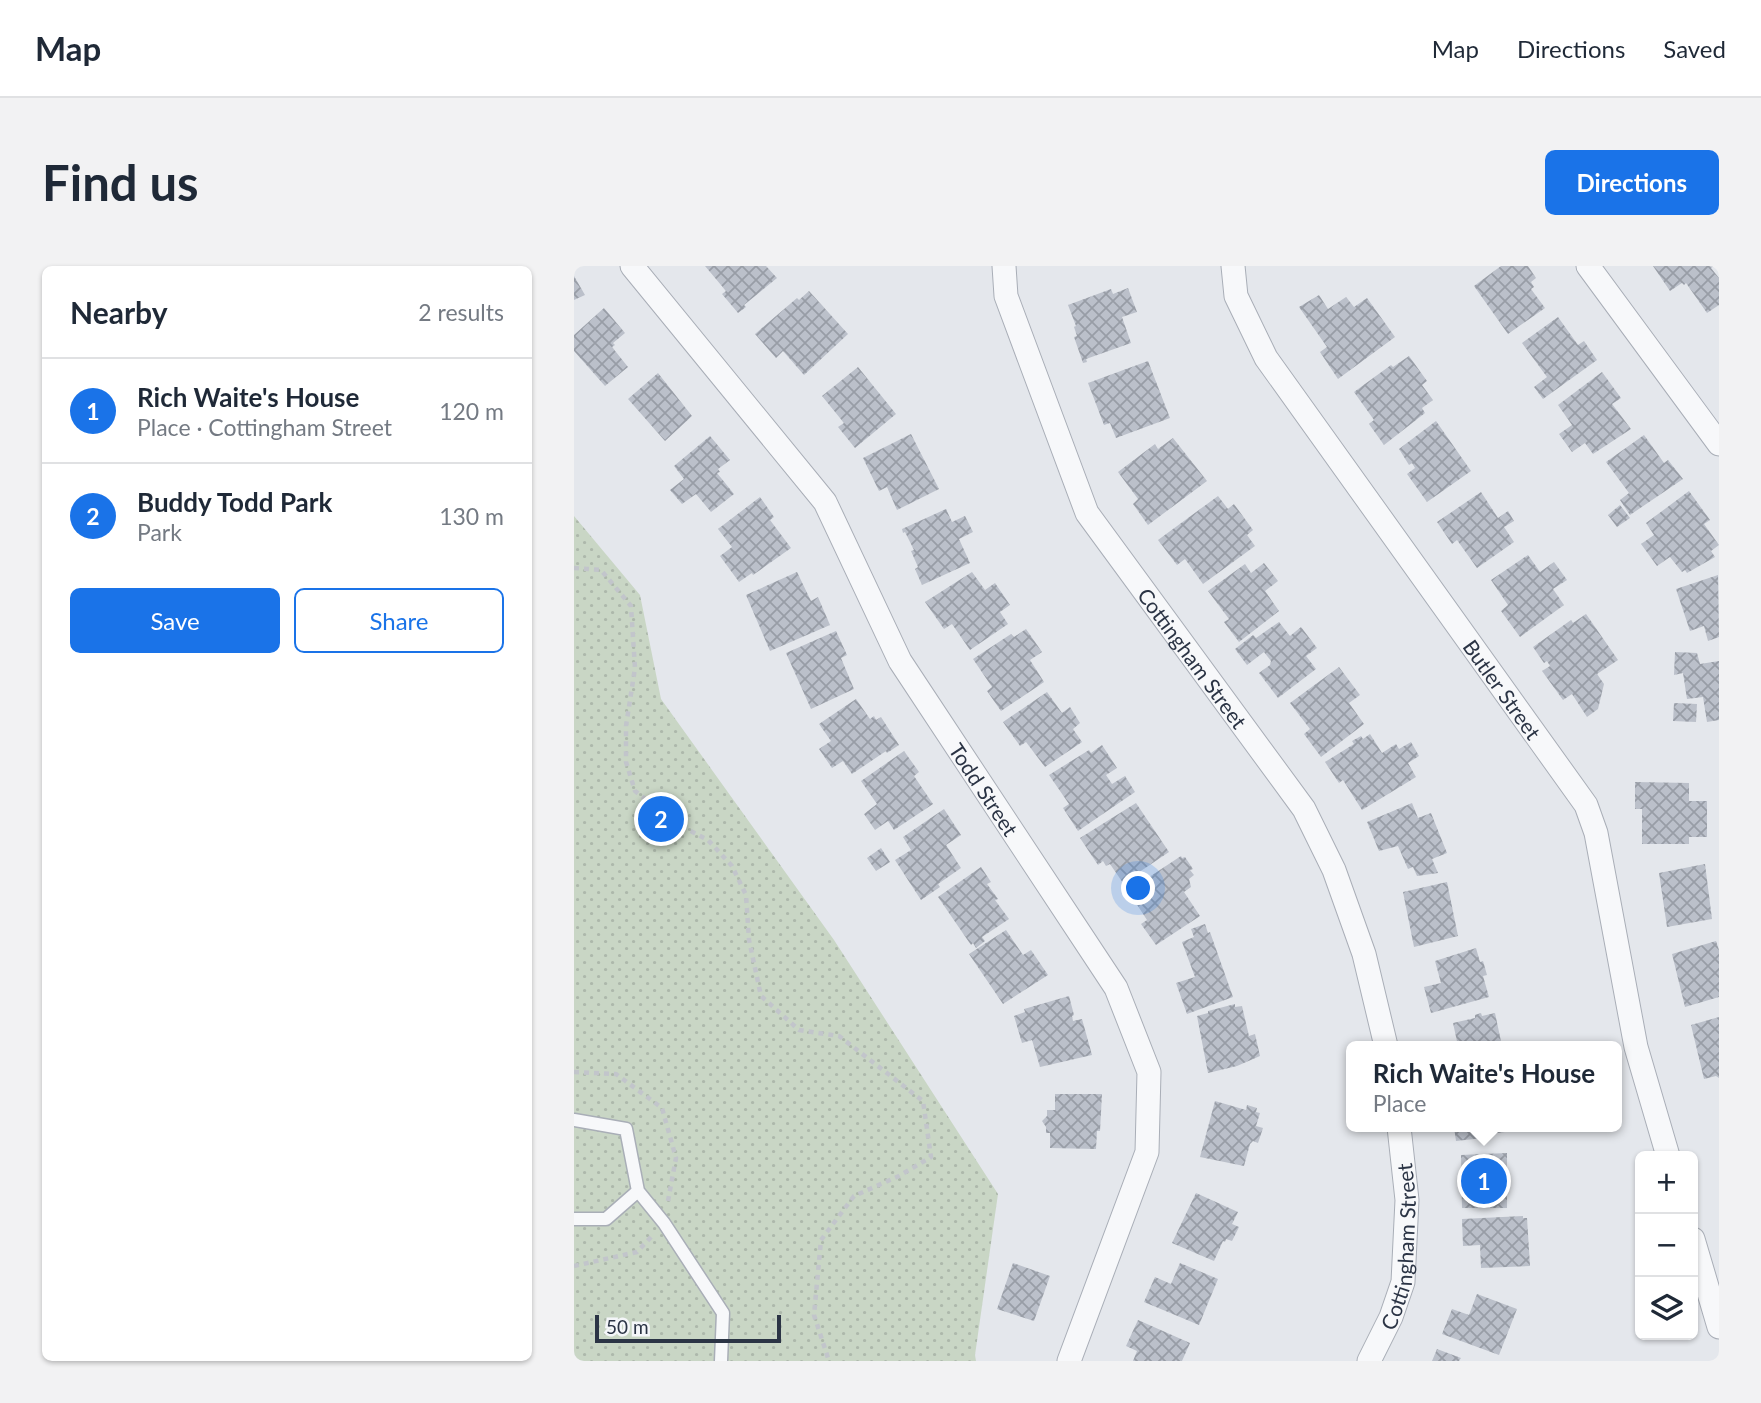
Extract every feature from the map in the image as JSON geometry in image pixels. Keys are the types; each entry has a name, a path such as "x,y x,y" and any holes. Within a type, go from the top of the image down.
{"street":[{"name":"Todd Street","path":"632,266 825,502 900,661 1116,988 1149,1073 1147,1152 1069,1361"},
{"name":"Cottingham Street","path":"1004,266 1006,296 1087,513 1304,809 1334,870 1364,954 1385,1041"},
{"name":"Butler Street","path":"1233,266 1236,296 1266,358 1586,805 1596,833 1636,1047 1667,1151"},
{"path":"1588,266 1719,444"},
{"name":"Cottingham Street","path":"1369,1361 1391,1317 1403,1282 1407,1200 1400,1132"},
{"path":"1698,1255 1719,1327"}],"lane":[{"path":"574,1120 626,1129 638,1191 664,1223 723,1313 721,1361"},
{"path":"574,1219 606,1219 638,1191"}],"path":[{"path":"574,568 601,570 631,606 635,668 626,726 626,762 635,791 679,825 708,840 732,866 746,895 749,940 761,996 799,1030 839,1036 923,1101 931,1157 899,1176 854,1196 821,1240 814,1315 829,1361"}],"green space":[{"path":"574,516 640,595 661,699 834,940 998,1194 976,1361 574,1361"}],"building":[{"path":"705,266 766,266 777,278 738,313 722,294 726,291"},
{"path":"1501,266 1528,266 1536,278 1531,282 1534,287 1531,289 1545,308 1508,334 1474,286"},
{"path":"1653,266 1714,266 1711,268 1719,278 1719,305 1707,313 1686,283 1670,291"},
{"path":"574,276 585,295 574,300"},
{"path":"1128,288 1137,312 1122,317 1131,343 1086,359 1087,362 1083,363 1074,337 1077,336 1076,326 1068,305 1111,289 1113,294"},
{"path":"809,291 848,334 804,375 783,351 776,358 755,334"},
{"path":"1319,295 1328,309 1346,297 1354,307 1367,298 1395,337 1338,379 1320,352 1327,347 1299,307"},
{"path":"604,308 625,333 612,347 628,367 605,386 574,351 574,335"},
{"path":"1558,317 1578,345 1584,341 1597,360 1543,399 1534,387 1547,377 1522,343"},
{"path":"1409,356 1427,381 1422,385 1433,400 1422,408 1425,413 1384,445 1369,424 1374,420 1354,392 1391,365 1393,367"},
{"path":"1148,361 1170,418 1116,438 1110,423 1104,425 1088,383"},
{"path":"858,367 896,414 855,448 838,427 844,423 822,396"},
{"path":"1602,372 1621,398 1612,404 1631,429 1593,454 1585,443 1572,452 1559,434 1572,425 1558,405"},
{"path":"658,373 692,416 665,441 628,399"},
{"path":"1436,421 1471,471 1427,502 1407,474 1415,468 1412,463 1409,465 1399,449"},
{"path":"911,434 939,489 897,510 887,487 879,491 863,458"},
{"path":"1644,435 1664,463 1668,460 1683,479 1630,515 1620,500 1629,493 1606,462"},
{"path":"710,436 730,460 718,469 720,472 717,473 734,494 711,512 696,494 682,504 670,490 684,479 674,466"},
{"path":"1173,438 1207,481 1148,525 1133,504 1138,499 1118,472 1155,444 1158,449"},
{"path":"1689,491 1710,520 1704,524 1719,545 1711,551 1715,557 1687,573 1685,570 1682,572 1670,557 1657,566 1641,544 1654,535 1646,523"},
{"path":"1481,492 1498,518 1508,511 1514,521 1504,527 1514,542 1477,568 1457,540 1452,544 1437,522"},
{"path":"1218,496 1228,509 1234,504 1253,530 1247,535 1255,546 1203,584 1185,559 1177,565 1158,540"},
{"path":"760,497 774,517 770,520 791,548 739,582 720,556 732,547 718,529"},
{"path":"1620,505 1630,518 1617,527 1608,515"},
{"path":"946,509 952,522 965,516 973,532 959,539 970,563 922,585 915,569 918,567 911,551 914,550 902,529"},
{"path":"1528,555 1540,572 1554,562 1567,580 1553,589 1564,605 1520,637 1501,611 1508,605 1491,580"},
{"path":"1264,563 1278,581 1265,591 1279,611 1239,642 1224,622 1229,619 1208,591 1245,564 1251,573"},
{"path":"797,572 811,601 818,597 830,625 770,651 746,595"},
{"path":"972,572 985,590 995,583 1010,605 1000,612 1008,624 970,650 952,624 944,629 925,602"},
{"path":"1718,575 1719,637 1708,641 1704,626 1690,631 1676,589"},
{"path":"1586,614 1618,660 1597,674 1604,684 1598,709 1587,717 1572,694 1563,700 1542,671 1550,666 1547,661 1544,663 1533,647 1571,620 1573,623"},
{"path":"1279,622 1290,636 1301,627 1317,648 1306,656 1316,669 1278,698 1259,673 1270,665 1271,661 1264,652 1247,665 1235,649 1253,635 1256,638"},
{"path":"1026,629 1042,652 1030,660 1044,682 1001,711 987,691 992,687 973,659 1011,634 1014,637"},
{"path":"836,631 847,655 841,658 854,689 811,709 786,653"},
{"path":"1675,652 1697,653 1700,664 1719,661 1719,720 1707,722 1703,697 1687,699 1683,673 1674,675"},
{"path":"1339,667 1360,695 1349,703 1364,724 1321,757 1304,734 1310,729 1290,703"},
{"path":"1047,692 1062,713 1070,707 1080,723 1073,729 1082,742 1045,767 1026,742 1020,746 1003,722"},
{"path":"856,699 870,719 874,716 876,720 881,717 899,745 852,774 843,761 832,768 819,749 831,741 819,724"},
{"path":"1674,703 1697,704 1696,722 1673,721"},
{"path":"1370,734 1382,753 1396,744 1399,749 1411,742 1419,756 1408,763 1416,777 1362,810 1343,780 1339,783 1325,762 1354,744 1352,741 1361,736 1363,739"},
{"path":"1102,745 1117,768 1106,775 1112,784 1125,776 1135,792 1078,831 1063,808 1069,804 1049,775"},
{"path":"904,751 919,772 914,776 933,804 894,830 888,821 875,830 864,814 877,804 861,781"},
{"path":"1635,782 1689,783 1689,801 1707,801 1707,837 1689,837 1689,844 1642,844 1642,809 1635,809"},
{"path":"1136,803 1169,852 1123,883 1110,864 1106,866 1103,861 1098,865 1080,838"},
{"path":"1412,803 1418,818 1431,813 1447,853 1432,859 1438,873 1417,876 1413,867 1408,869 1398,846 1379,851 1367,822"},
{"path":"944,809 961,835 946,845 961,868 921,900 895,860 911,850 903,837"},
{"path":"881,848 890,862 876,871 867,858"},
{"path":"1181,856 1185,857 1194,875 1189,879 1191,887 1184,892 1200,916 1156,945 1141,924 1147,920 1128,891"},
{"path":"1705,864 1712,919 1667,927 1659,873"},
{"path":"981,867 991,882 987,884 998,899 995,900 1009,919 982,937 985,941 976,948 973,943 971,945 938,897"},
{"path":"1447,882 1458,936 1414,947 1403,892"},
{"path":"1205,924 1233,997 1187,1014 1176,983 1195,977 1182,942 1194,937 1191,929"},
{"path":"1006,930 1023,955 1031,950 1048,975 1003,1004 969,954"},
{"path":"1716,941 1719,950 1719,997 1685,1007 1672,954"},
{"path":"1476,948 1487,975 1483,976 1489,997 1431,1013 1424,987 1441,983 1435,961"},
{"path":"1069,996 1073,1021 1082,1019 1092,1055 1040,1067 1032,1040 1022,1043 1014,1016 1025,1012 1024,1009"},
{"path":"1235,1004 1235,1007 1242,1006 1249,1036 1255,1034 1260,1056 1237,1066 1208,1073 1197,1016"},
{"path":"1495,1013 1501,1041 1457,1041 1453,1023 1475,1018 1475,1015"},
{"path":"1719,1017 1719,1078 1716,1076 1704,1079 1691,1025"},
{"path":"1055,1094 1102,1094 1096,1149 1050,1148 1050,1133 1046,1133 1042,1121 1047,1116 1047,1110 1055,1110"},
{"path":"1215,1101 1246,1110 1247,1105 1257,1108 1256,1112 1260,1113 1256,1126 1263,1128 1258,1143 1253,1141 1250,1144 1244,1166 1200,1157"},
{"path":"1455,1132 1505,1132 1483,1135 1483,1138 1456,1141"},
{"path":"1507,1153 1507,1208 1462,1208 1461,1155"},
{"path":"1196,1193 1238,1212 1232,1224 1239,1227 1232,1241 1223,1241 1214,1261 1172,1243"},
{"path":"1527,1218 1530,1266 1481,1268 1480,1245 1463,1246 1462,1219"},
{"path":"1013,1263 1050,1276 1034,1321 997,1309"},
{"path":"1180,1263 1218,1279 1199,1325 1144,1302 1155,1277 1171,1284"},
{"path":"1477,1294 1517,1309 1499,1355 1442,1334 1452,1309 1469,1315"},
{"path":"1138,1320 1190,1343 1182,1361 1133,1361 1137,1351 1126,1346"},
{"path":"1437,1349 1461,1358 1459,1361 1432,1361"}],"place":[{"name":"Buddy Todd Park","path":"661,819"},
{"name":"Rich Waite's House","path":"1484,1181"}]}
